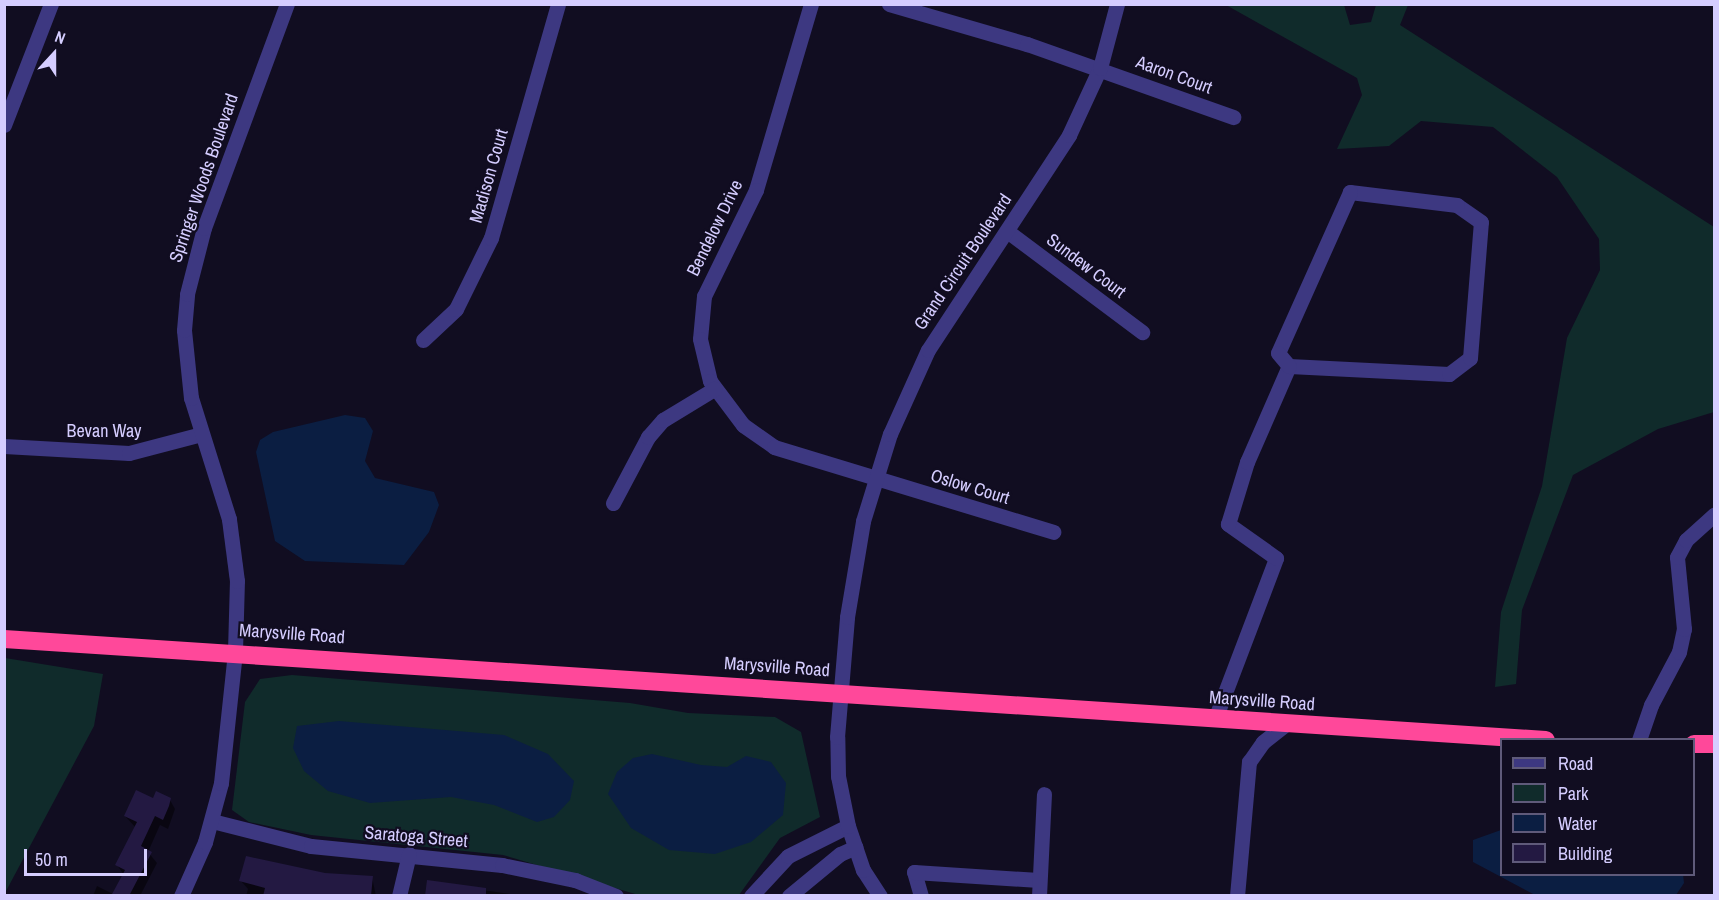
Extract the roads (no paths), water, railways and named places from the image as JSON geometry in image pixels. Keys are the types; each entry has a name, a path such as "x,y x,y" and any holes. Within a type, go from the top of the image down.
{"highway":[{"name":"Marysville Road","path":"4,639 235,651 1514,738"},
{"path":"1695,744 1714,744"}],"street":[{"path":"4,125 51,4"},
{"name":"Springer Woods Boulevard","path":"181,896 213,821 227,745 235,651 234,550 201,434 186,362 186,303 192,267 287,4"},
{"name":"Madison Court","path":"423,340 456,309 491,238 558,4"},
{"name":"Bendelow Drive","path":"811,4 756,190 704,296 700,339 714,389 743,425 774,447 876,480"},
{"name":"Aaron Court","path":"889,4 1100,68 1233,117"},
{"name":"Grand Circuit Boulevard","path":"880,896 863,870 848,826 838,776 841,693 851,586 863,521 899,413 928,350 974,274 1007,231 1069,135 1100,68 1117,4"},
{"path":"1350,192 1456,205 1482,222 1470,358 1449,374 1289,366 1278,353 1350,192"},
{"name":"Sundew Court","path":"1007,231 1142,332"},
{"path":"1215,719 1276,558 1228,524 1247,462 1289,366"},
{"path":"614,503 643,445 663,420 714,389"},
{"name":"Bevan Way","path":"4,446 129,453 201,434"},
{"name":"Oslow Court","path":"876,480 1053,532"},
{"path":"1640,738 1651,705 1679,652 1683,629 1677,557 1686,540 1714,515"},
{"path":"1237,896 1249,762 1263,742 1286,724"},
{"path":"1038,896 1044,794"},
{"name":"Saratoga Street","path":"213,821 311,846 502,865 575,880 616,896"},
{"path":"751,896 788,856 848,826"},
{"path":"789,896 840,854 856,847"},
{"path":"399,896 409,854"},
{"path":"921,896 914,872 1039,880"}],"water":[{"path":"345,415 365,418 373,431 365,461 375,478 434,492 439,505 429,532 404,565 305,561 275,541 256,452 260,440 273,432"},
{"path":"339,721 504,735 548,754 574,781 570,800 554,817 537,822 494,805 451,797 370,803 328,791 304,771 293,748 297,726"},
{"path":"652,754 701,765 727,767 746,756 771,762 786,783 783,815 751,842 715,854 669,850 631,828 608,794 617,772 633,758"},
{"path":"1500,830 1500,876 1683,876 1684,883 1676,895 1535,895 1473,862 1473,840"}]}
